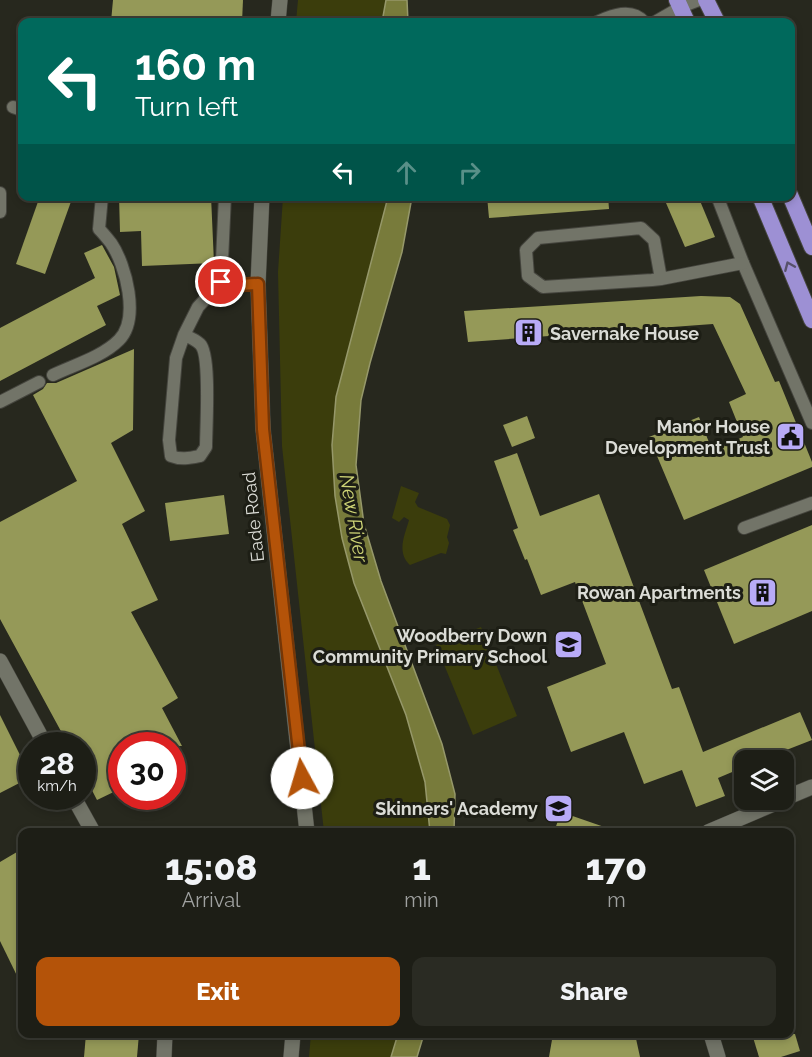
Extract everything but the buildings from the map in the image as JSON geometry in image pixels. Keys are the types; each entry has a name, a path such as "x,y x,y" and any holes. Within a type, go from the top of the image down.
{"highway":[{"path":"706,0 715,18"},
{"path":"762,201 812,320"},
{"path":"793,201 812,246"}],"street":[{"path":"278,18 280,0"},
{"name":"Eade Road","path":"262,201 258,284 263,429 307,828"},
{"path":"0,661 38,732"},
{"path":"794,795 812,787"},
{"path":"81,810 91,828"},
{"path":"717,828 760,810"},
{"path":"164,1057 165,1038"},
{"path":"291,1057 293,1038"},
{"path":"712,1038 718,1057"}],"lane":[{"path":"664,18 699,0"},
{"path":"606,18 626,14 640,18"},
{"path":"0,193 0,212"},
{"path":"53,375 101,353 126,332 129,319 129,294 112,245 99,229 102,201"},
{"path":"184,335 201,344 205,353 207,367 206,447 200,456 177,458 171,456 169,440 176,358 184,335 198,307 221,282 225,201"},
{"path":"719,201 812,423"},
{"path":"661,279 654,240 641,228 538,238 526,250 528,276 543,287 661,279 743,263"},
{"path":"221,282 237,285 258,284"},
{"path":"0,402 39,382"},
{"path":"744,528 812,503"}],"shaded area":[{"path":"298,0 386,0 383,18 296,18"},
{"path":"283,201 387,201 336,397 332,445 335,496 342,538 370,625 406,715 425,782 430,828 324,828 282,446 278,272"},
{"path":"401,486 419,493 415,502 418,507 447,519 450,525 446,554 441,553 410,565 406,560 402,549 409,520 404,517 399,522 392,518"},
{"path":"481,627 517,716 473,735 436,645"},
{"path":"311,1038 397,1038 391,1057 309,1057"}],"water":[{"path":"386,0 407,0 408,18 383,18"},
{"name":"New River","path":"387,201 411,201 402,252 361,400 356,465 364,524 381,581 442,744 455,794 454,828 430,828 425,782 406,715 354,583 342,538 335,496 332,445 336,397"},
{"path":"397,1038 423,1038 417,1057 391,1057"}],"place":[{"name":"Savernake House","path":"529,333"},
{"name":"Manor House Development Trust","path":"791,436"},
{"name":"Rowan Apartments","path":"762,592"},
{"name":"Woodberry Down Community Primary School","path":"568,645"},
{"name":"Skinners' Academy","path":"559,808"}],"route":[{"path":"221,282 237,285 258,284 263,429 302,778"}]}
